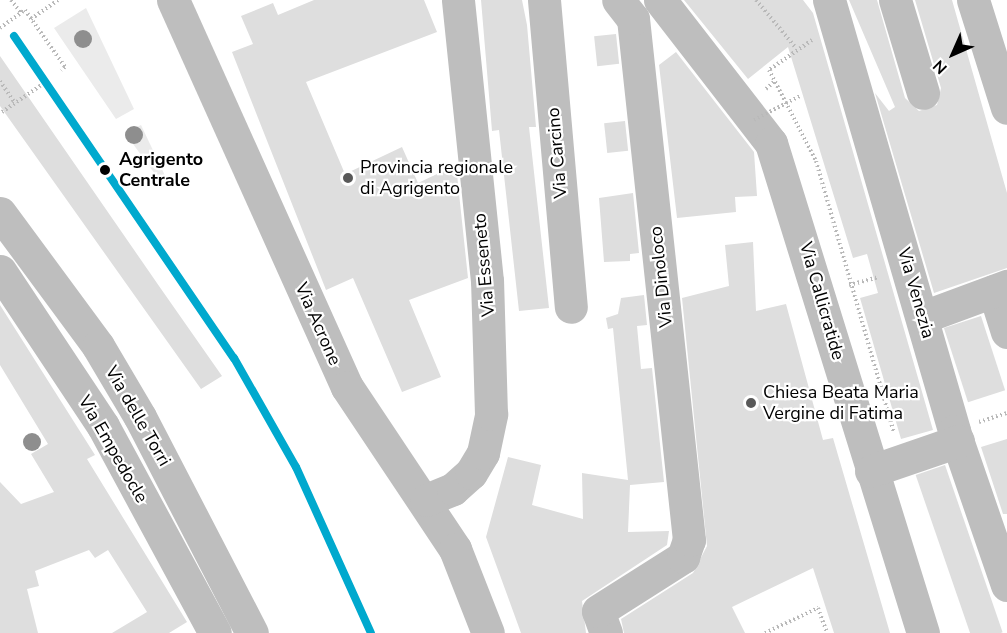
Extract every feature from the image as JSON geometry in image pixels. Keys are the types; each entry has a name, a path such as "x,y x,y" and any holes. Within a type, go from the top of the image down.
{"street":[{"name":"Via Acrone","path":"173,0 347,387 372,431 426,500 455,549 488,633"},
{"name":"Via Esseneto","path":"426,500 453,489 471,473 483,453 491,414 487,282 458,0"},
{"name":"Via Carcino","path":"544,0 571,307"},
{"name":"Via Dinoloco","path":"606,633 598,611 683,557 689,540 633,19 618,0"},
{"name":"Via Callicratide","path":"660,0 771,143 835,289 872,471 923,633"},
{"path":"895,0 923,93"},
{"path":"973,0 1007,108"},
{"name":"Via Venezia","path":"835,14 958,441 1007,585"},
{"name":"Via delle Torri","path":"0,213 98,346 140,417 252,633"},
{"name":"Via Empedocle","path":"0,271 104,426 215,633"},
{"path":"923,317 1001,288 1007,332"},
{"path":"872,471 958,441"}],"path":[{"path":"11,0 21,13"},
{"path":"31,19 57,0"},
{"path":"756,0 796,48"},
{"path":"0,28 25,10 65,68 61,70"},
{"path":"835,14 769,70 777,80 816,161 835,289 903,460"},
{"path":"0,81 15,103"},
{"path":"2,112 44,83"},
{"path":"754,120 801,96"},
{"path":"835,289 909,268"},
{"path":"765,633 818,608 827,633"}],"shaded area":[{"path":"86,8 134,109 116,119 54,28"},
{"path":"141,125 168,182 163,185 125,133"}],"building":[{"path":"314,0 424,0 437,32 306,82 345,174 402,147 418,183 456,165 468,278 409,300 441,377 402,392 353,278 326,290 232,52 253,44 241,16 273,3 278,15"},
{"path":"481,0 522,0 527,25 536,127 529,127 549,308 519,311 499,130 492,131"},
{"path":"684,0 803,0 813,13 933,430 901,439 860,298 878,293 867,254 853,258 788,47 748,79"},
{"path":"849,0 877,0 905,98 919,111 937,105 941,88 915,0 952,0 1007,193 1007,268 934,293 875,93 889,111 895,107"},
{"path":"616,34 619,64 597,66 594,36"},
{"path":"676,52 754,152 757,196 735,197 736,212 677,218 659,65"},
{"path":"0,56 222,376 201,389 0,106"},
{"path":"625,121 628,151 607,153 604,123"},
{"path":"633,193 639,253 630,254 630,261 604,262 599,198"},
{"path":"753,242 756,311 786,304 823,440 833,438 890,633 834,633 813,568 732,607 745,633 624,633 621,619 693,573 707,546 682,298 729,286 725,245"},
{"path":"644,295 647,325 637,326 641,369 652,368 664,482 630,485 628,532 669,531 667,545 582,601 586,633 521,633 486,537 508,457 541,465 532,505 583,519 582,473 628,480 613,328 608,329 606,318 618,314 621,298"},
{"path":"0,305 95,455 87,459 187,622 169,633 112,633 147,612 108,550 95,558 89,550 35,571 39,586 27,589 38,633 0,633 0,482 21,504 54,492 31,454 48,444 0,365"},
{"path":"981,316 1005,390 968,402 944,328"},
{"path":"1007,439 1007,514 1003,514 981,447"},
{"path":"945,465 1003,632 970,633 916,475"}],"transit line":[{"path":"14,36 234,358 296,467 371,633"}],"place":[{"name":"Agrigento Centrale","path":"105,170"},
{"name":"Provincia regionale di Agrigento","path":"348,178"},
{"name":"Chiesa Beata Maria Vergine di Fatima","path":"751,403"}]}
